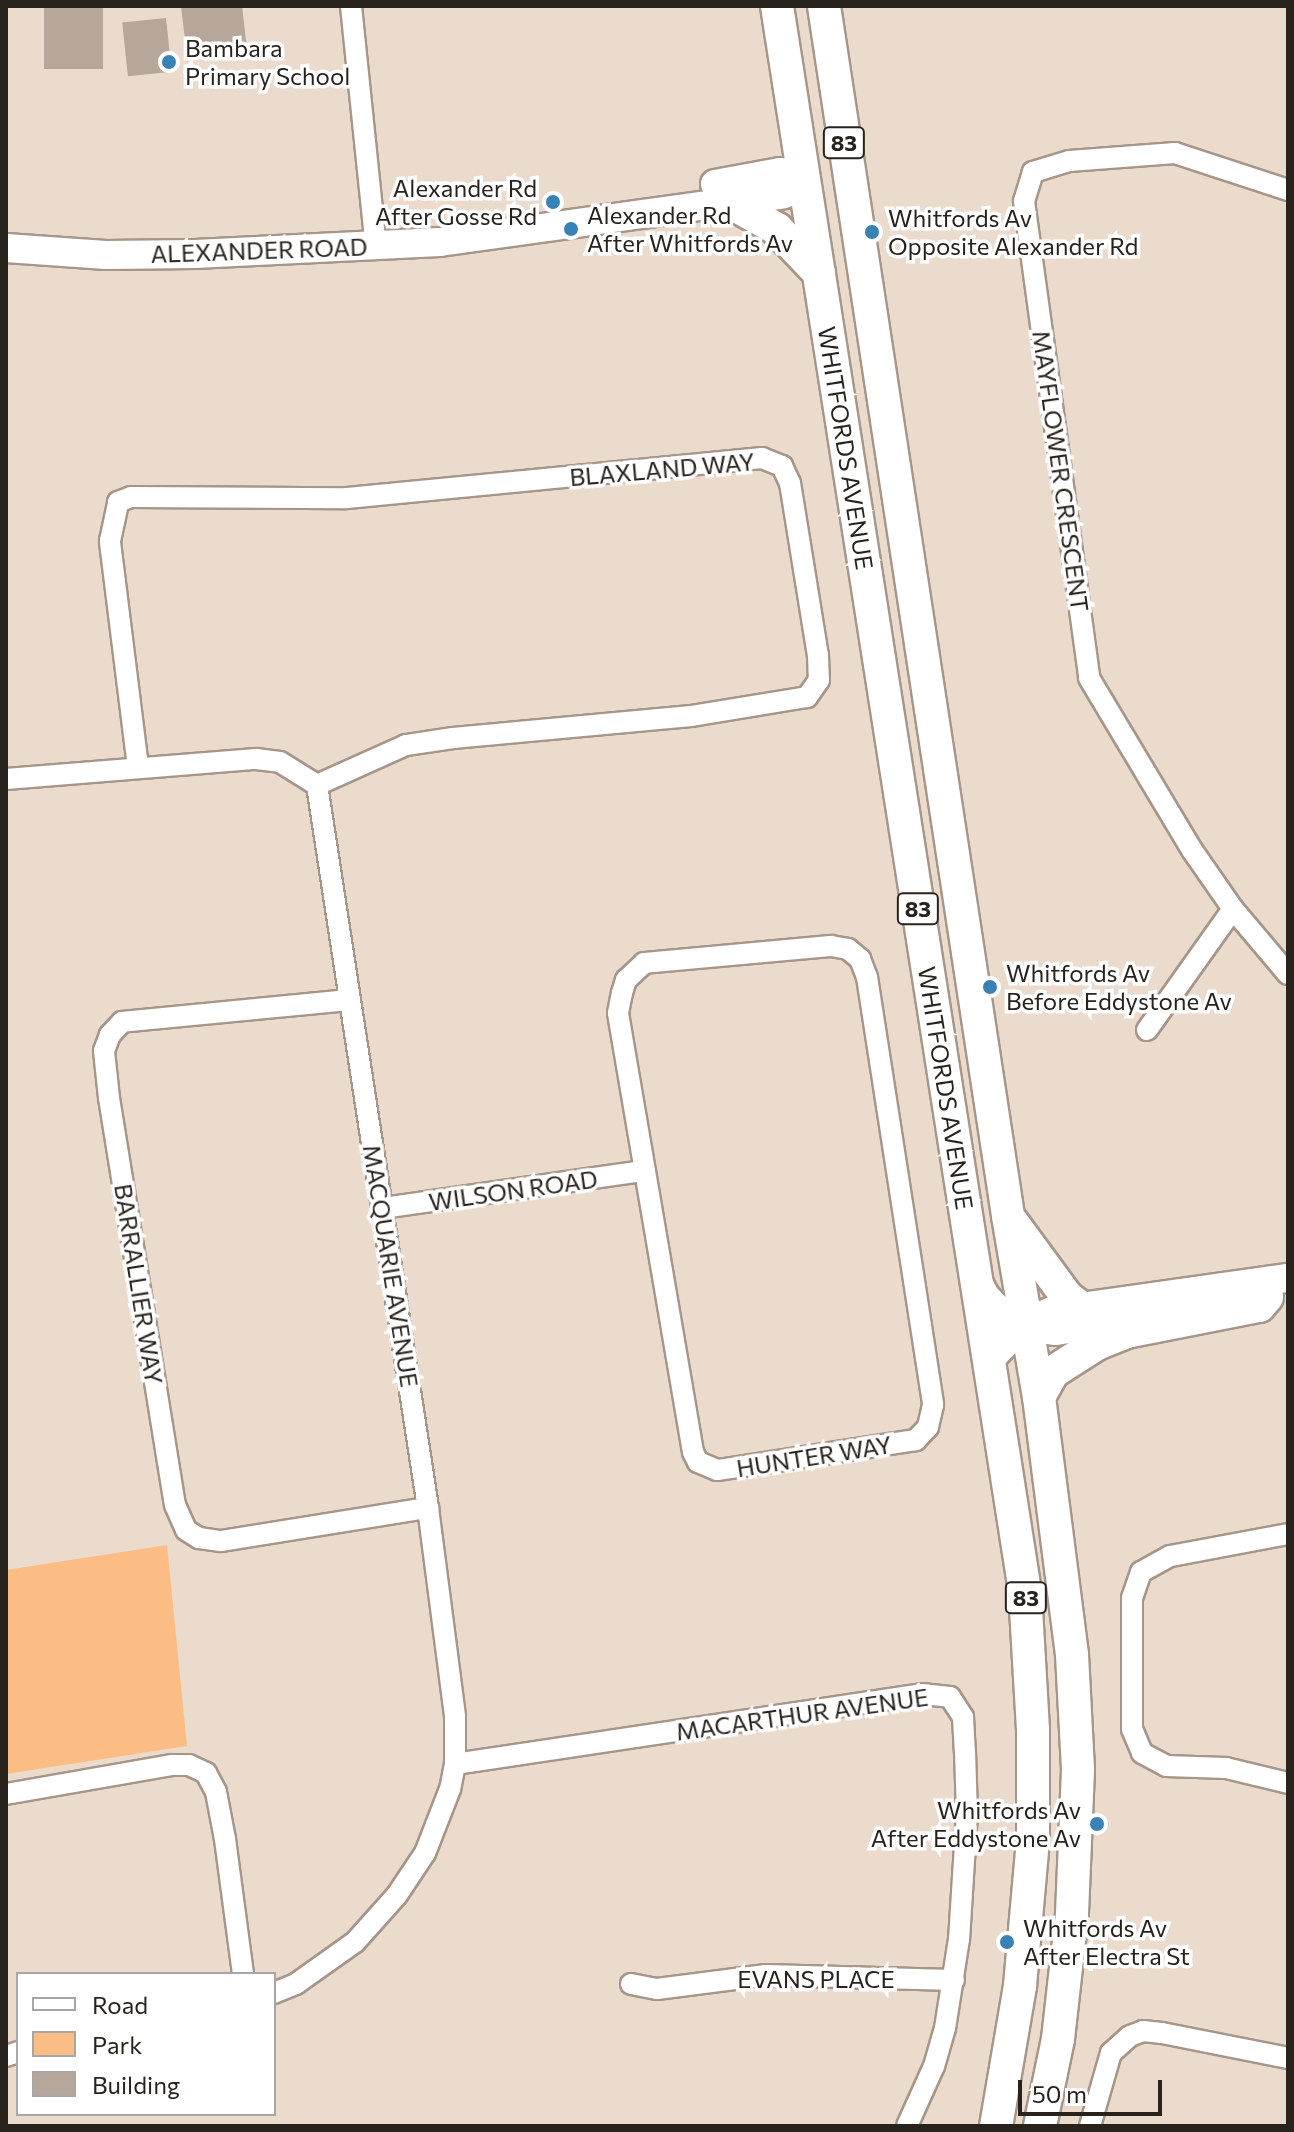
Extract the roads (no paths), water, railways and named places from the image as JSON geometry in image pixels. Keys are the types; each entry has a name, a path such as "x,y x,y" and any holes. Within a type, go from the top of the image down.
{"main road":[{"name":"WHITFORDS AVENUE","path":"777,6 1025,1591 1034,1806 1020,1986 996,2126"},
{"path":"817,6 826,144 822,162 804,179 823,191 865,279"},
{"name":"WHITFORDS AVENUE","path":"824,6 1008,1216 1039,1397 1072,1655 1078,1770 1070,1930 1058,2039 1040,2126"},
{"path":"726,200 777,229 819,273"},
{"path":"1008,1216 1067,1297 1079,1306"},
{"path":"1039,1397 1053,1372 1097,1344 1126,1332 1259,1306 1281,1290"}],"street":[{"path":"351,6 375,237"},
{"name":"MAYFLOWER CRESCENT","path":"1288,190 1175,153 1069,161 1033,172 1024,201 1089,678 1192,850 1233,909 1288,974"},
{"name":"ALEXANDER ROAD","path":"6,248 106,255 195,254 375,237 528,216 780,172 804,179"},
{"name":"ALEXANDER ROAD","path":"6,230 150,237 375,237 440,242 784,194 804,179"},
{"name":"BLAXLAND WAY","path":"138,767 110,541 118,502 131,497 347,498 762,458 782,466 790,483 818,655 819,680 807,697 691,716 406,745 317,785"},
{"path":"6,779 256,759 280,762 317,785"},
{"name":"MACQUARIE AVENUE","path":"276,1992 296,1984 355,1942 397,1895 425,1853 450,1789 455,1764 455,1717 428,1508 317,785"},
{"path":"1147,1030 1233,909"},
{"name":"HUNTER WAY","path":"831,946 848,949 860,959 867,977 933,1405 928,1427 916,1440 732,1469 717,1470 698,1462 693,1452 644,1171 618,1013 626,980 644,963 831,946"},
{"name":"BARRALLIER WAY","path":"349,1000 122,1022 110,1035 104,1051 109,1098 175,1505 186,1530 199,1538 221,1541 428,1508"},
{"name":"WILSON ROAD","path":"383,1208 644,1171"},
{"path":"973,1271 985,1296 1004,1316 1025,1325 1056,1331 1281,1290"},
{"path":"990,1359 1025,1325 1052,1311 1079,1306 1281,1290"},
{"path":"1288,1534 1170,1556 1141,1572 1132,1598 1132,1729 1142,1753 1166,1766 1226,1768 1288,1783"},
{"name":"MACARTHUR AVENUE","path":"455,1764 922,1694 950,1697 963,1717 967,1813 954,1980 934,2066 907,2126"},
{"path":"6,1794 172,1765 189,1765 206,1773 216,1792 225,1839 243,1972"},
{"name":"EVANS PLACE","path":"631,1984 657,1989 766,1975 954,1980"},
{"path":"1090,2126 1111,2053 1130,2036 1143,2031 1288,2058"}],"place":[{"name":"Bambara Primary School","path":"169,62"},
{"name":"Alexander Rd After Gosse Rd","path":"553,202"},
{"name":"Alexander Rd After Whitfords Av","path":"571,229"},
{"name":"Whitfords Av Opposite Alexander Rd","path":"872,232"},
{"name":"Whitfords Av Before Eddystone Av","path":"990,987"},
{"name":"Whitfords Av After Eddystone Av","path":"1097,1824"},
{"name":"Whitfords Av After Electra St","path":"1007,1942"}]}
